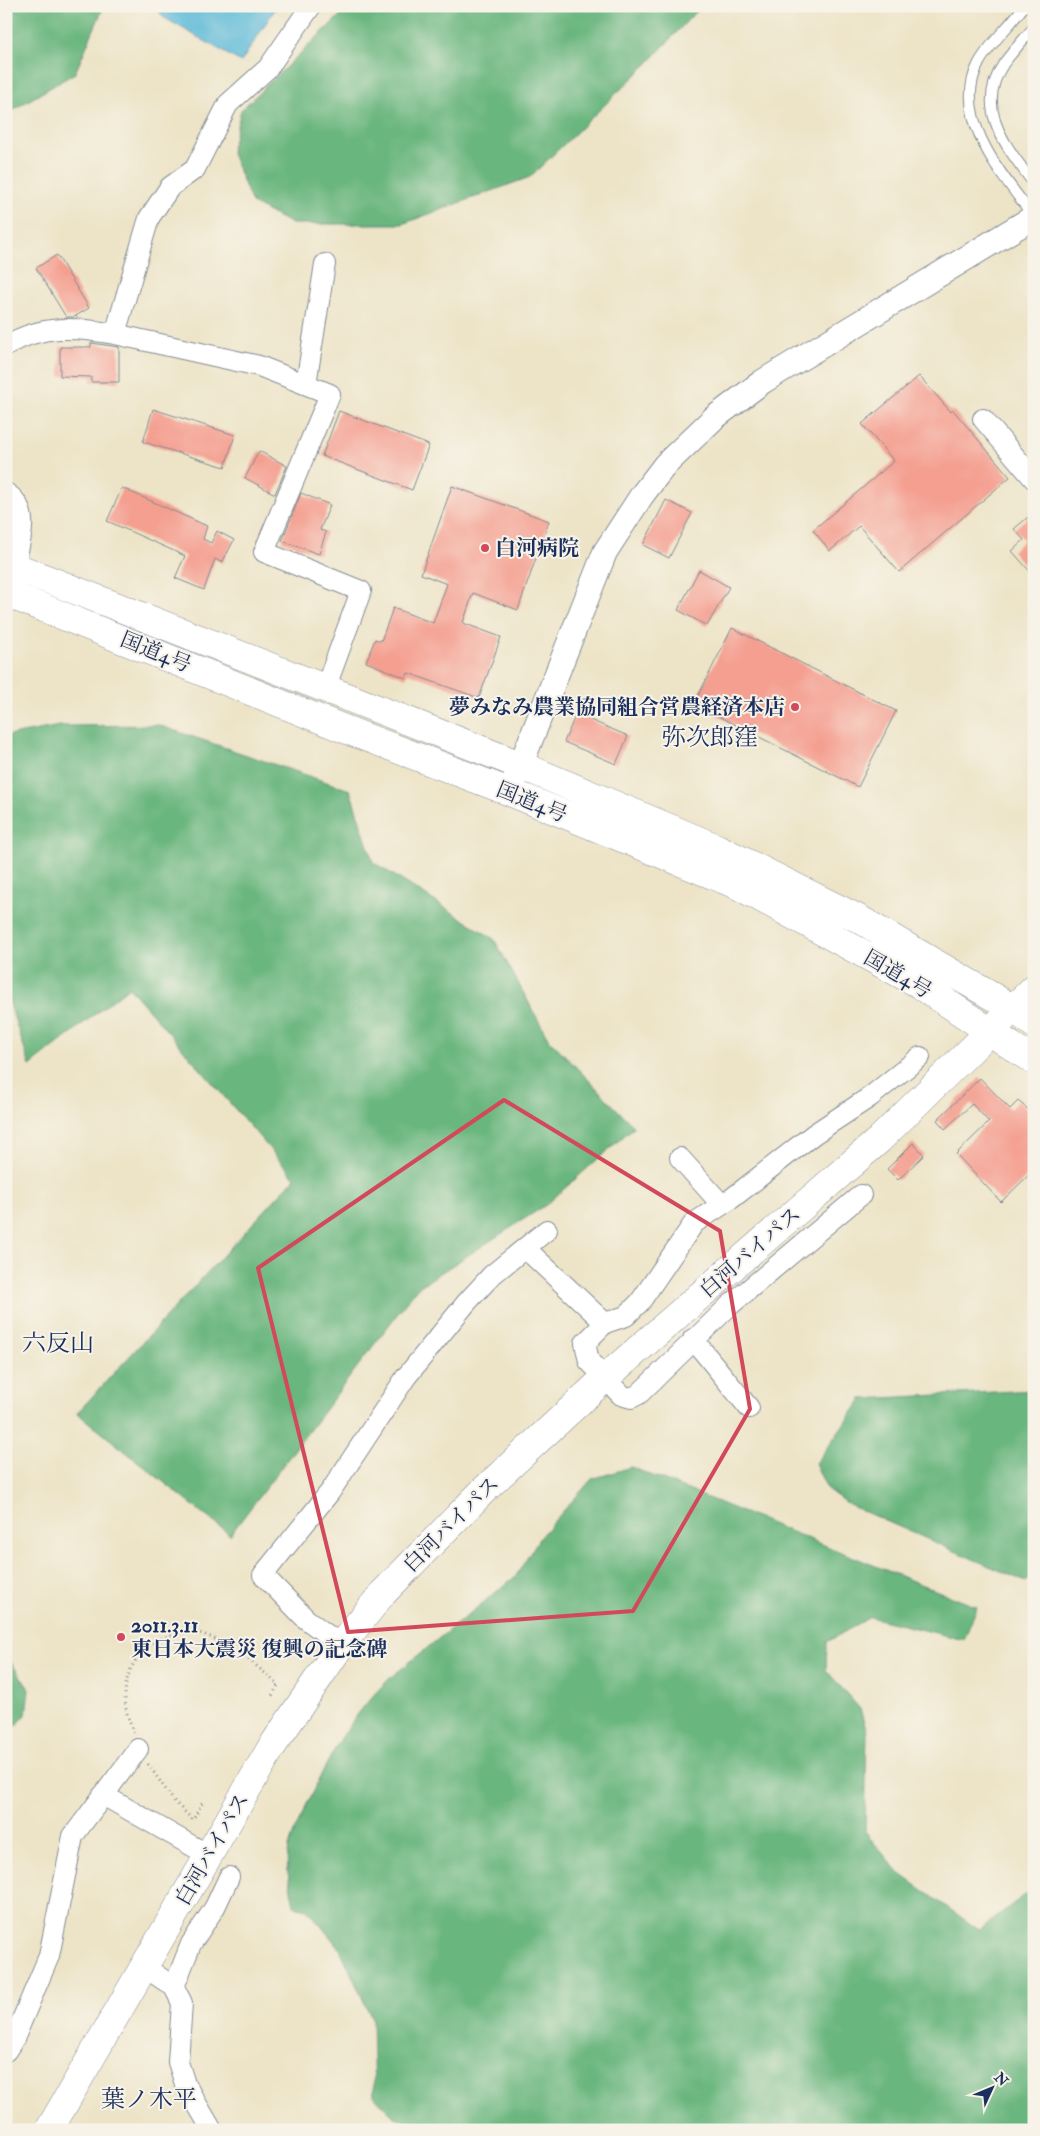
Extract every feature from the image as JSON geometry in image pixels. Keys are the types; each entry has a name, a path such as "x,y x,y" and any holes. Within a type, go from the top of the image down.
{"highway":[{"name":"国道4号","path":"10,564 520,765 717,848 861,920 1024,1016"},
{"name":"国道4号","path":"7,595 352,732 510,792 737,885 919,984 1034,1060"},
{"name":"白河バイパス","path":"49,2130 270,1748 341,1645 383,1593 434,1539 604,1379 879,1140 990,1032 1024,1016 1034,988"}],"street":[{"path":"115,334 149,218 170,187 195,169 228,104 268,68 311,6"},
{"path":"510,792 605,552 642,494 677,452 714,418 762,382 1034,217"},
{"path":"306,384 325,264"},
{"path":"6,346 40,330 78,328 115,334 259,366 330,394 264,552 362,591 325,688"},
{"path":"983,419 1034,479"},
{"path":"6,493 13,497 22,510 23,526 10,564 7,595"},
{"path":"861,1194 693,1339 639,1394 630,1398 621,1395 589,1361 585,1343 605,1323 626,1316 640,1302 694,1222 722,1205 814,1134 870,1097 920,1058"},
{"path":"680,1158 722,1205"},
{"path":"341,1645 306,1619 263,1575 330,1492 406,1377 486,1282 547,1230"},
{"path":"526,1249 605,1323"},
{"path":"693,1339 749,1408"},
{"path":"6,2050 14,2039 49,1956 73,1836 138,1749"},
{"path":"103,1795 208,1855"},
{"path":"174,1987 191,1944 215,1907 229,1877"},
{"path":"143,1966 174,1987 182,2004 178,2062 185,2084 212,2130"}],"lane":[{"path":"1024,6 979,64 971,91 973,109 981,138 990,158 1034,217"},
{"path":"1034,27 1004,64 992,88 995,126 1009,150 1034,184"}],"path":[{"path":"203,1802 193,1820 158,1781 138,1749 126,1707 128,1680 135,1658 151,1643 176,1633 201,1633 253,1661 278,1686 272,1696"}],"highlighted area":[{"path":"504,1100 720,1231 750,1409 633,1611 348,1632 258,1268"}],"green space":[{"path":"6,6 104,6 75,73 6,114"},
{"path":"350,6 701,6 648,63 530,177 402,224 292,224 252,203 231,151 241,110"},
{"path":"158,725 350,790 373,862 494,939 548,1038 634,1127 546,1205 417,1288 230,1535 77,1413 295,1178 129,987 30,1066 6,993 6,736 60,726"},
{"path":"1034,1390 1034,1574 1026,1582 849,1505 827,1489 815,1464 862,1399"},
{"path":"631,1467 977,1607 964,1640 870,1617 827,1642 826,1670 860,1709 867,1732 865,1832 899,1873 979,1930 1034,1888 1034,2130 427,2130 393,2116 374,2096 372,2019 340,1949 307,1909 294,1906 287,1865 289,1847 293,1835 332,1754 352,1723 376,1693 390,1678 516,1576 540,1537 592,1479"},
{"path":"6,1655 29,1689 26,1715 6,1736"}],"water":[{"path":"156,6 277,6 241,62 163,17"}],"building":[{"path":"57,255 89,308 74,317 66,317 36,268"},
{"path":"91,343 119,347 119,382 91,382 91,377 60,376 60,347 91,347"},
{"path":"919,376 951,412 953,410 1010,477 899,572 859,526 830,551 813,530 894,461 862,424"},
{"path":"153,409 235,435 225,467 143,442"},
{"path":"339,411 429,445 412,490 322,456"},
{"path":"259,451 287,466 275,494 245,478"},
{"path":"452,486 549,521 518,610 473,593 463,623 501,637 479,698 408,673 406,678 366,662 375,639 381,641 393,608 433,623 447,584 421,574"},
{"path":"122,488 207,526 203,539 211,543 217,531 234,540 222,563 215,559 204,590 175,578 185,556 107,521"},
{"path":"301,493 330,505 320,530 326,532 319,554 282,541"},
{"path":"666,500 692,513 669,558 643,545"},
{"path":"1034,512 1034,576 1012,551 1024,540 1014,529"},
{"path":"699,570 729,587 707,626 678,610"},
{"name":"夢みなみ農業協同組合営農経済本店","path":"732,628 896,711 858,787 694,704"},
{"path":"576,714 628,736 616,764 564,742"},
{"path":"980,1078 1010,1109 1018,1101 1034,1114 1034,1170 1001,1202 956,1154 989,1122 972,1104 945,1129 937,1120"},
{"path":"913,1143 924,1155 898,1180 887,1169"}],"place":[{"name":"白河病院","path":"485,548"},
{"name":"夢みなみ農業協同組合営農経済本店","path":"795,707"},
{"name":"2011.3.11 東日本大震災 復興の記念碑","path":"121,1637"}],"district":[{"name":"弥次郎窪","path":"710,737"},
{"name":"六反山","path":"58,1343"},
{"name":"葉ノ木平","path":"149,2099"}]}
